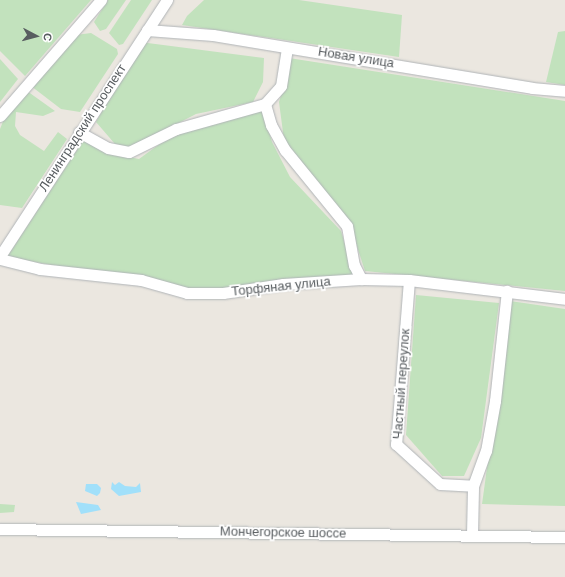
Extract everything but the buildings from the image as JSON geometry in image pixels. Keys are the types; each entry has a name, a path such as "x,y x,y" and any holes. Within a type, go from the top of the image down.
{"street":[{"path":"0,116 101,0"},
{"name":"Ленинградский проспект","path":"0,257 79,132 167,0"},
{"name":"Новая улица","path":"147,30 213,35 287,48 565,91"},
{"path":"79,132 108,148 129,152 176,129 265,104 281,86 287,48"},
{"path":"265,104 271,125 285,150 347,226 354,265 361,279"},
{"name":"Торфяная улица","path":"0,257 40,269 141,280 187,293 223,293 283,284 361,279 409,280 565,298"},
{"name":"Частный переулок","path":"409,280 396,444 440,484 473,486"},
{"path":"472,535 473,486 486,452 495,401 507,291"},
{"name":"Мончегорское шоссе","path":"0,529 565,537"}],"green space":[{"path":"0,0 91,0 25,76 0,51"},
{"path":"108,0 126,0 106,29 100,31 94,22"},
{"path":"131,0 152,0 123,44 119,45 109,33"},
{"path":"204,0 299,0 402,15 399,57 182,25 187,16"},
{"path":"565,31 565,85 546,82 558,32"},
{"path":"91,33 117,49 118,54 80,112 61,109 31,86 76,35"},
{"path":"140,42 264,58 263,82 253,102 196,114 128,149 115,144 96,122"},
{"path":"289,58 565,101 565,291 365,271 349,222 284,140 279,102 291,63"},
{"path":"0,59 18,79 0,102"},
{"path":"27,91 55,111 43,116 16,112 15,126 20,135 44,151 58,132 67,139 22,208 0,205 0,129 4,119"},
{"path":"263,110 272,142 290,177 341,231 355,277 236,288 186,289 7,257 84,139 109,153 139,159 161,143 209,120"},
{"path":"416,295 499,303 481,438 464,476 442,476 406,435"},
{"path":"510,301 565,309 565,506 482,504"},
{"path":"0,504 15,505 14,512 0,513"}],"water":[{"path":"112,482 115,485 119,482 125,486 136,487 140,483 141,492 119,496 111,489"},
{"path":"86,484 97,484 101,488 100,493 97,496 85,491"},
{"path":"76,502 98,505 101,510 81,514"}]}
